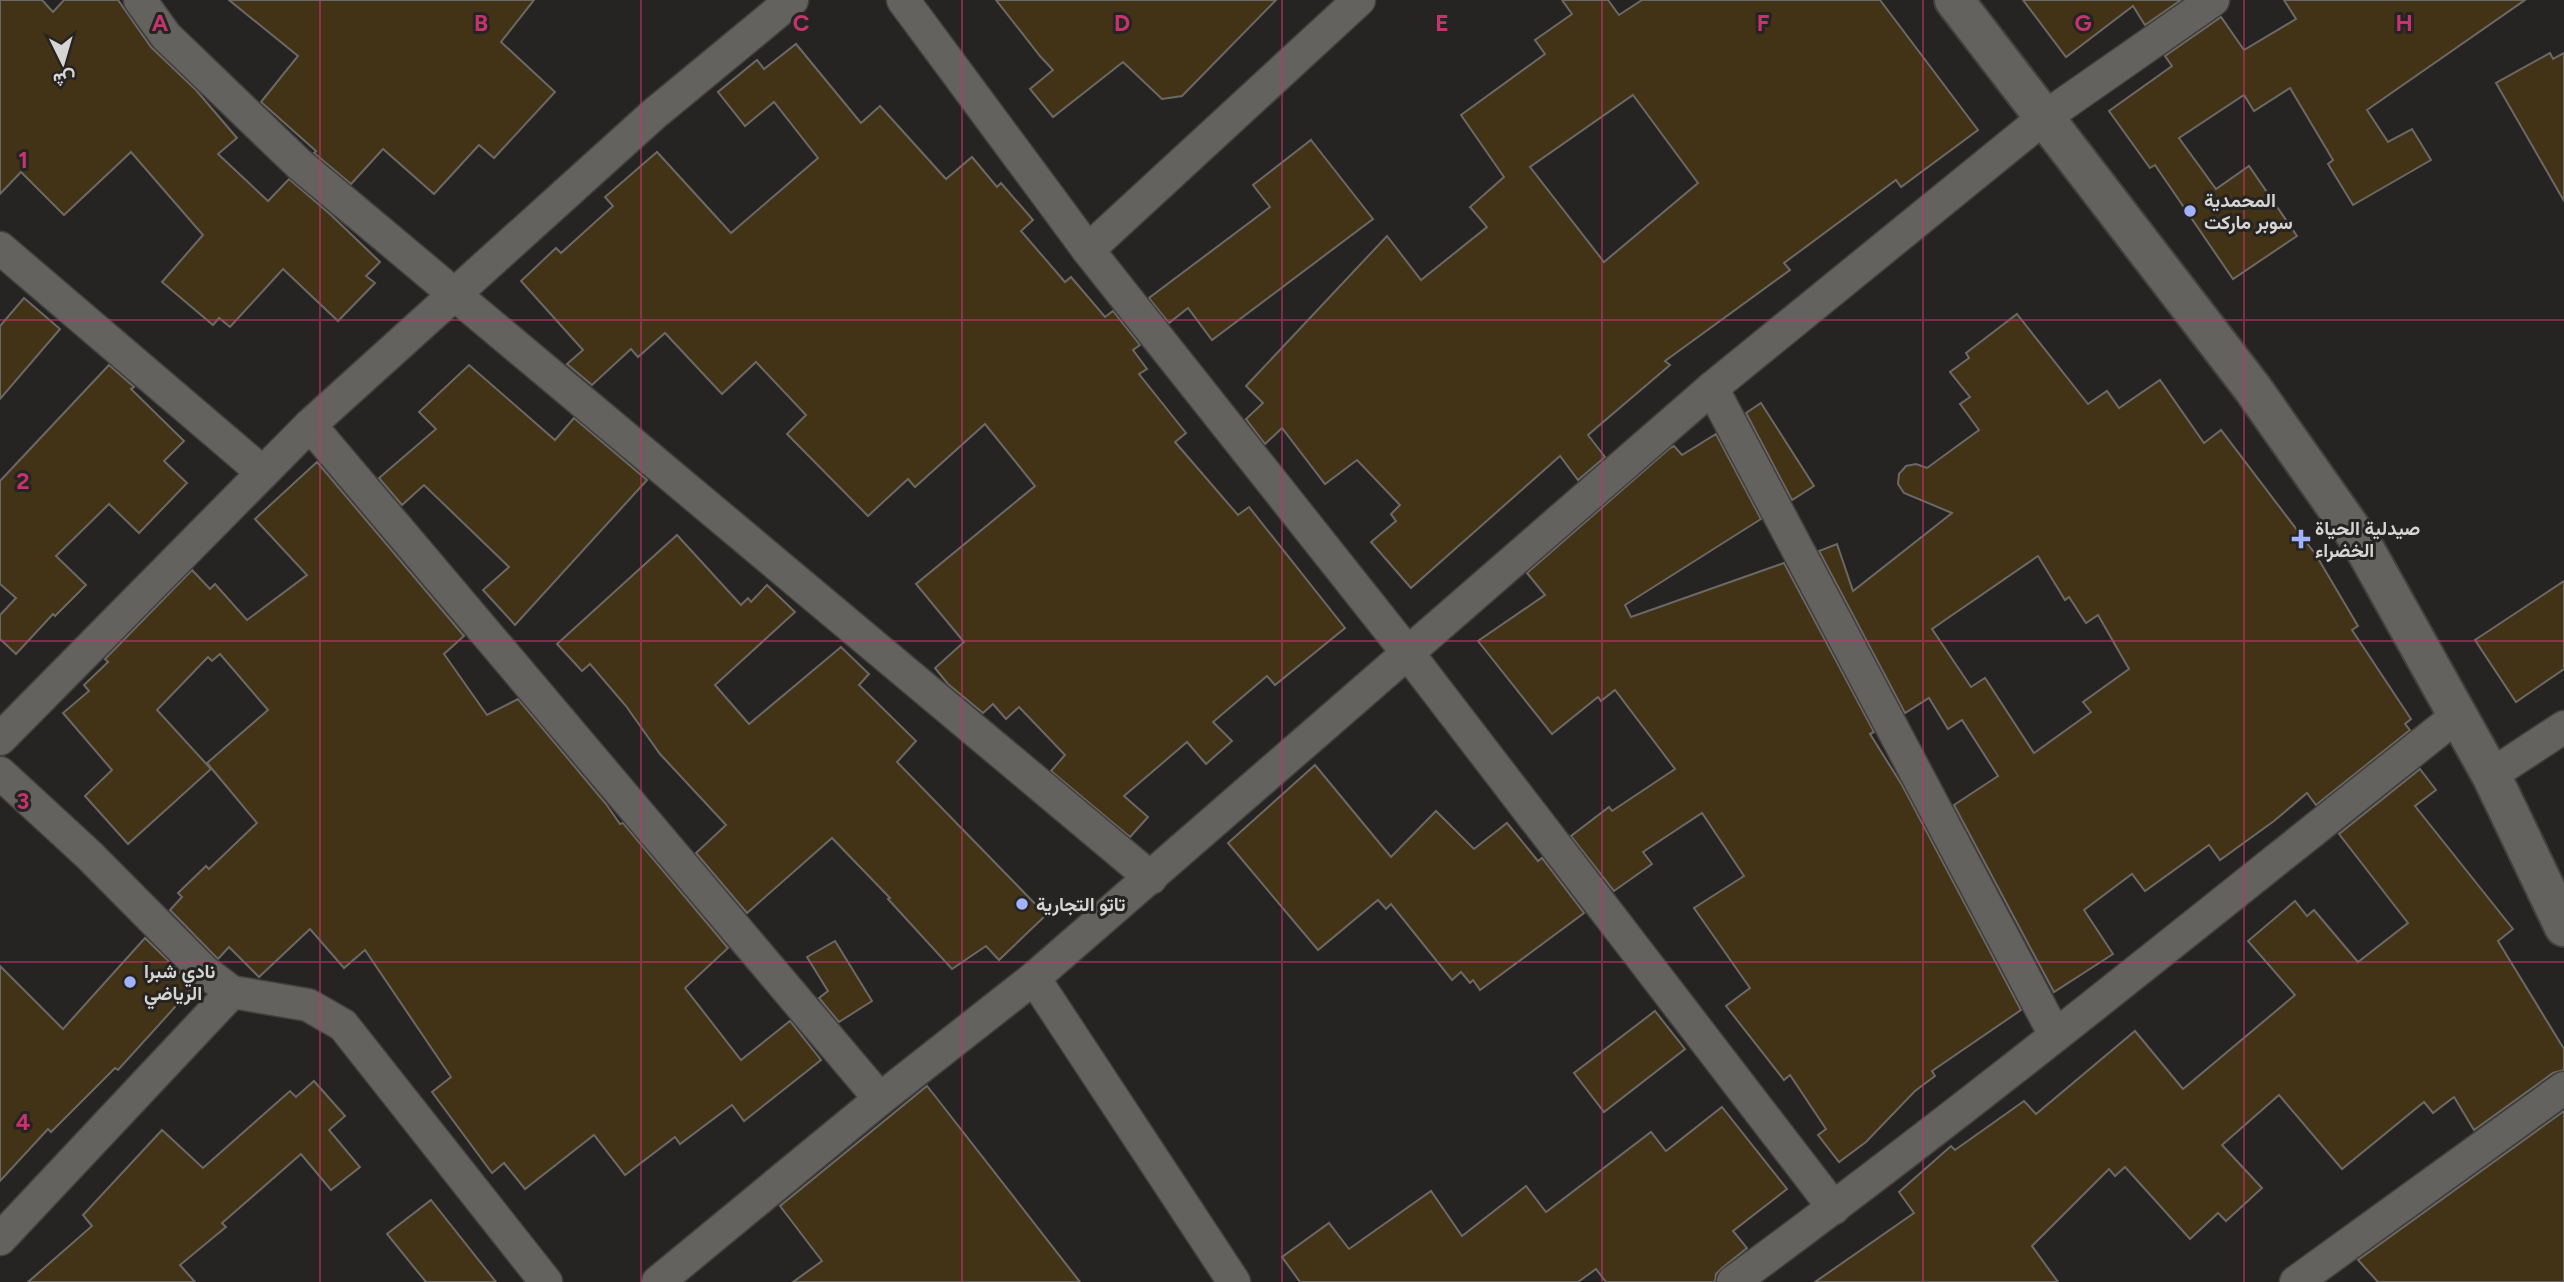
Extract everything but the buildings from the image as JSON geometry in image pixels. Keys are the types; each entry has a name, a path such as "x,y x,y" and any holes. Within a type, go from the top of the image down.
{"street":[{"path":"140,0 166,36 299,164 1151,878"},
{"path":"0,739 261,471 310,425 654,114 792,0"},
{"path":"903,0 1088,250 1407,652 1834,1208"},
{"path":"1088,250 1359,0"},
{"path":"1954,0 2253,389 2362,544 2491,775 2564,927"},
{"path":"658,1282 880,1099 1034,978 1712,388 2045,117 2213,0"},
{"path":"0,248 261,471"},
{"path":"1712,388 2056,1035"},
{"path":"310,425 880,1099"},
{"path":"1733,1282 1834,1208 2056,1035 2457,716"},
{"path":"2491,775 2564,727"},
{"path":"0,773 89,855 204,971 232,992 308,1005 343,1026 546,1282"},
{"path":"1034,978 1234,1282"},
{"path":"0,1239 232,992"},
{"path":"2296,1282 2564,1088"}],"place":[{"name":"المحمدية سوبر ماركت","path":"2190,211"},
{"name":"صيدلية الحياة الخضراء","path":"2301,539"},
{"name":"تاتو التجارية","path":"1022,904"},
{"name":"نادي شبرا الرياضي","path":"130,982"}]}
